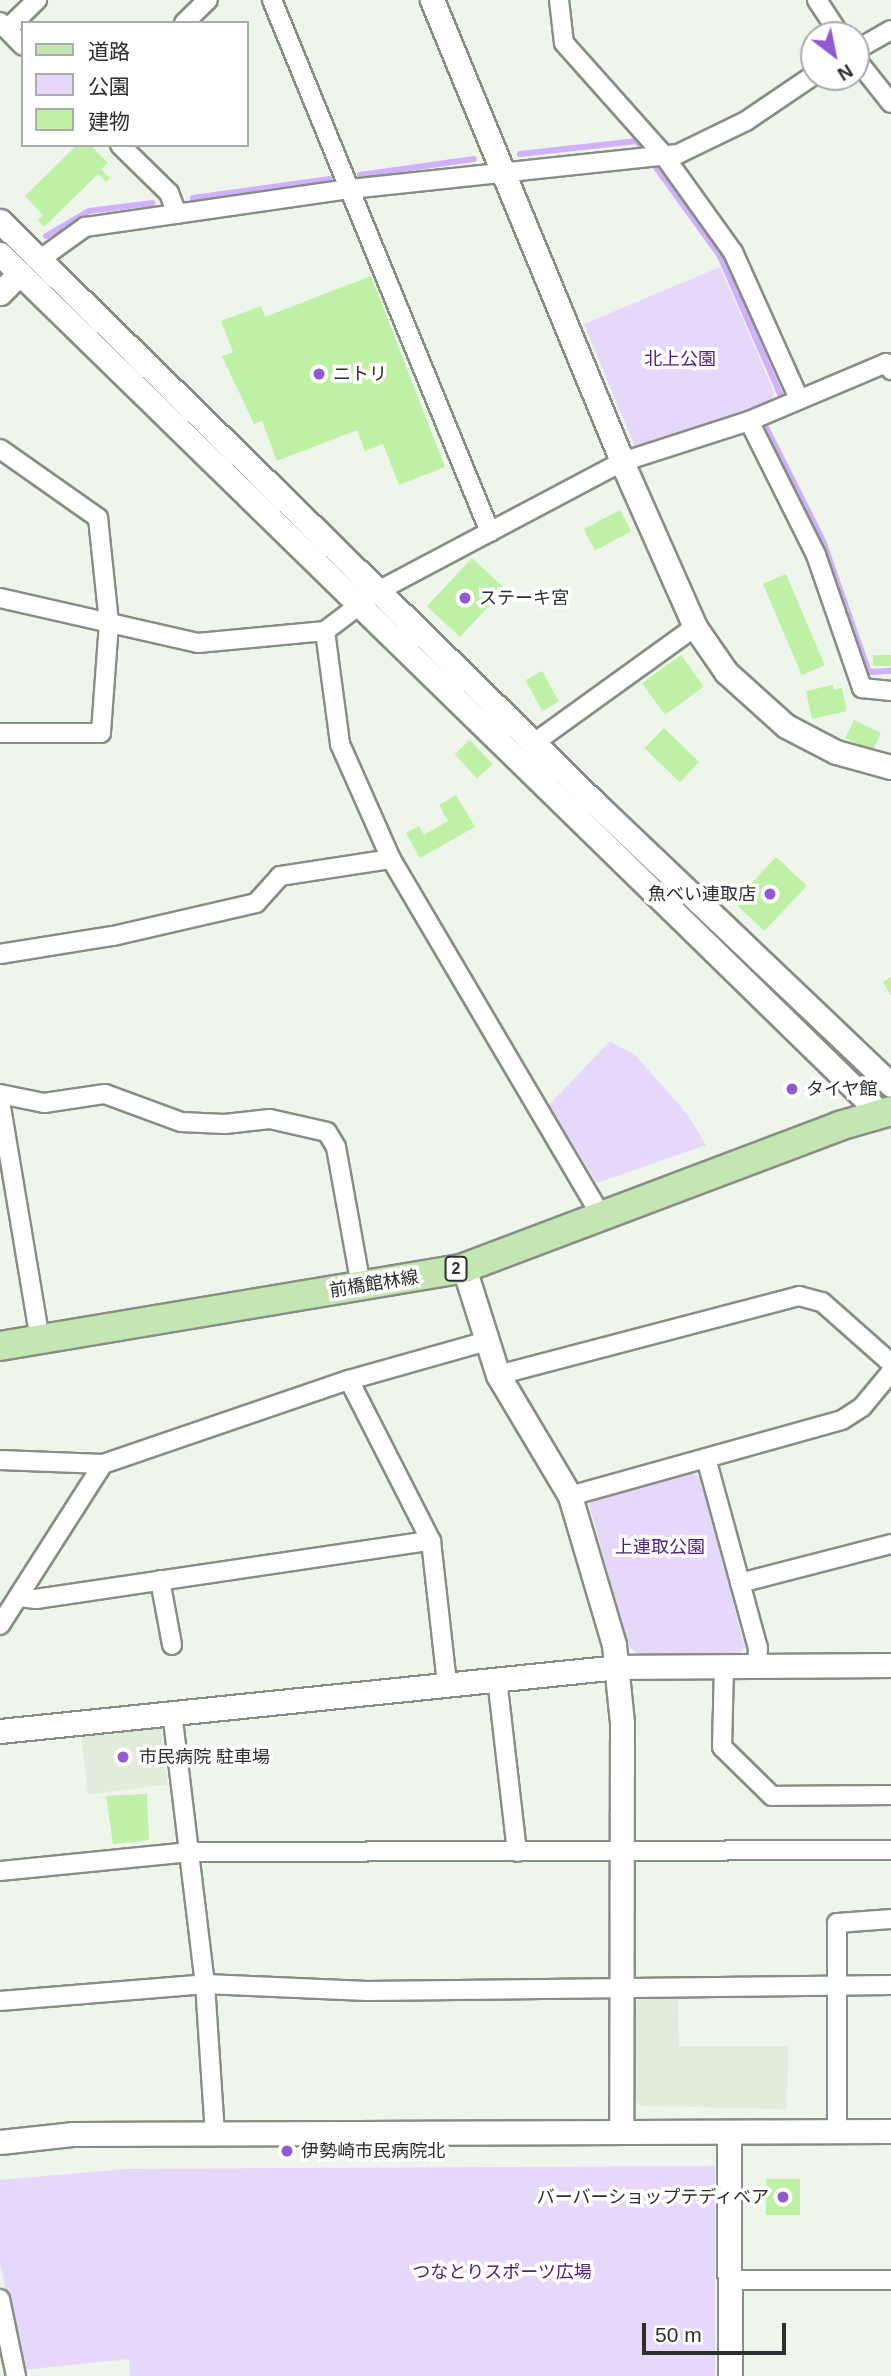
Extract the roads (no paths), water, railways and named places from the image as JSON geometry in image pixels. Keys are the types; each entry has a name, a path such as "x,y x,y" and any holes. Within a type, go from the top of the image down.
{"main road":[{"name":"前橋館林線","path":"0,1346 464,1268 887,1116"}],"street":[{"path":"21,44 4,26 37,0"},
{"path":"186,21 208,0"},
{"path":"272,0 489,533"},
{"path":"432,0 622,462 695,627 726,672 786,726 836,752 891,766"},
{"path":"559,0 564,43 662,153 733,252 799,399"},
{"path":"817,0 831,21"},
{"path":"870,42 891,30"},
{"path":"870,77 891,103"},
{"path":"39,260 85,227 350,189 662,153 678,154 746,121 800,84"},
{"path":"122,147 169,193 177,214"},
{"path":"0,221 369,597 887,1116"},
{"path":"0,254 369,597 534,743 891,1084"},
{"path":"0,293 20,273"},
{"path":"0,598 198,643 325,631 369,597 622,462 750,421 889,364"},
{"path":"750,421 816,555 862,688 891,691"},
{"path":"0,449 98,518 109,623 101,733 0,733"},
{"path":"534,743 695,627"},
{"path":"325,631 340,744 391,859 602,1217"},
{"path":"0,954 113,936 256,903 280,876 391,859"},
{"path":"0,1094 44,1103 105,1094 181,1122 225,1125 270,1119 327,1132 336,1147 361,1286"},
{"path":"0,1101 7,1199 40,1340"},
{"path":"464,1268 498,1376 570,1496 618,1667 622,1723 619,1854 621,2132"},
{"path":"498,1376 799,1296 822,1301 891,1363"},
{"path":"0,1460 103,1464 349,1380 487,1341"},
{"path":"570,1496 854,1415 891,1372"},
{"path":"349,1380 431,1541 446,1684"},
{"path":"706,1458 758,1648 757,1666"},
{"path":"0,1625 103,1464"},
{"path":"19,1597 36,1599 431,1541"},
{"path":"740,1583 891,1544"},
{"path":"160,1580 172,1645"},
{"path":"0,1731 618,1667 891,1665"},
{"path":"724,1666 722,1747 772,1796 891,1795"},
{"path":"498,1679 516,1852"},
{"path":"172,1712 205,1984 215,2133"},
{"path":"0,1871 191,1852 619,1854 891,1850"},
{"path":"837,2132 837,1923 891,1919"},
{"path":"0,2001 205,1984 367,1991 891,1985"},
{"path":"0,2142 72,2134 891,2131"},
{"path":"729,2132 730,2376"},
{"path":"728,2280 891,2280"},
{"path":"0,2299 3,2332 16,2376"}],"waterway":[{"path":"520,154 637,141 720,256 781,396"},
{"path":"360,175 474,159"},
{"path":"193,198 330,179"},
{"path":"46,236 89,211 153,203"},
{"path":"766,427 823,541 869,672 891,671"}],"place":[{"name":"ニトリ","path":"319,374"},
{"name":"ステーキ宮","path":"465,598"},
{"name":"魚べい連取店","path":"770,894"},
{"name":"タイヤ館","path":"792,1089"},
{"name":"市民病院 駐車場","path":"123,1757"},
{"name":"伊勢崎市民病院北","path":"287,2151"},
{"name":"バーバーショップテディベア","path":"783,2197"}],"park label":[{"name":"北上公園","path":"680,359"},
{"name":"上連取公園","path":"660,1547"},
{"name":"つなとりスポーツ広場","path":"502,2272"}]}
